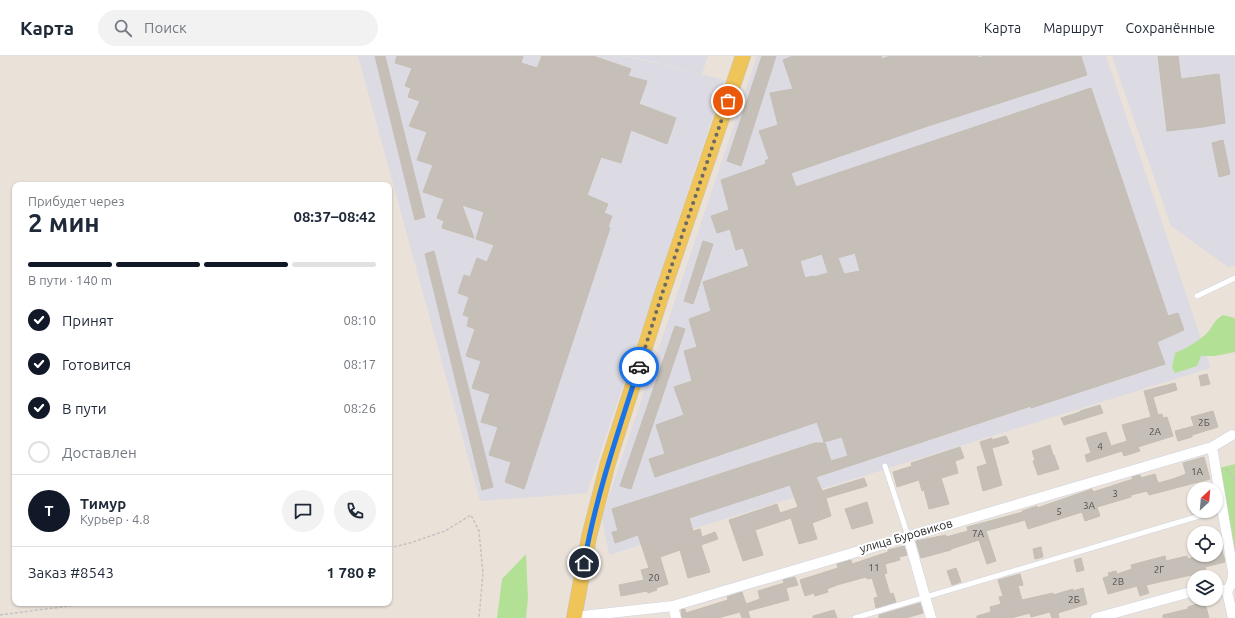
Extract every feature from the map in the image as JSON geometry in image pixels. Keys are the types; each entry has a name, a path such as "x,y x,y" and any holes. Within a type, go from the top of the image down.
{"main road":[{"path":"574,618 589,537 608,463 661,297 743,56"}],"street":[{"name":"улица Буровиков","path":"574,618 673,606 1212,447 1232,435"},
{"path":"1212,447 1218,482"},
{"path":"1223,509 1233,579 1227,591 1233,618"},
{"path":"908,536 931,618"},
{"path":"1223,590 1227,591"},
{"path":"1096,618 1187,593"},
{"path":"673,606 676,618"}],"lane":[{"path":"1197,296 1235,278"},
{"path":"885,466 908,536"},
{"path":"855,618 1193,518"}],"path":[{"path":"392,547 410,543 445,530 470,515 480,531 484,572 479,618"},
{"path":"0,615 69,606"}],"shaded area":[{"path":"358,56 625,56 725,80 587,493 480,501"},
{"path":"629,56 708,56 702,74"},
{"path":"757,56 1106,56 1211,368 609,555 602,517"},
{"path":"1112,56 1235,56 1235,266 1228,267 1171,226"}],"green space":[{"path":"1223,315 1235,318 1235,352 1215,356 1201,356 1197,366 1175,373 1172,368 1175,353 1188,347 1201,338"},
{"path":"1235,464 1235,557 1223,490 1223,482 1222,482 1219,468"},
{"path":"526,554 528,599 526,618 497,618 502,579"}],"building":[{"path":"375,56 385,56 425,217 415,220"},
{"path":"397,56 523,56 521,63 537,68 542,56 593,56 631,69 628,76 647,81 639,104 676,118 667,144 631,130 621,163 601,157 587,195 608,204 604,213 612,216 608,227 610,228 524,489 505,482 511,462 489,455 498,427 481,422 490,394 472,388 481,361 466,356 475,329 467,326 469,317 463,315 469,297 458,293 464,275 470,277 477,258 487,262 494,245 476,239 484,212 462,205 474,238 442,228 444,221 437,218 444,199 423,192 433,165 417,160 427,132 409,126 420,101 408,97 411,88 405,86 412,68 395,63"},
{"path":"762,56 776,56 741,166 727,161"},
{"path":"793,56 881,56 882,59 890,56 978,56 978,58 985,56 1081,56 1087,75 928,126 791,173 796,187 1091,88 1168,316 1178,313 1184,330 1157,342 1165,364 1031,408 1031,406 816,477 822,491 864,478 867,486 826,498 831,516 812,523 817,539 799,544 791,518 755,530 763,555 743,561 729,520 777,504 780,513 798,507 790,485 689,518 693,531 700,529 702,537 715,532 718,539 701,545 710,572 688,578 680,550 660,557 668,584 656,588 657,590 648,593 647,591 621,596 619,585 644,580 641,570 649,568 638,535 615,543 612,532 618,531 612,509 815,443 825,443 831,461 848,456 842,437 824,442 817,422 655,477 649,459 665,454 656,425 684,415 674,387 692,381 684,351 697,347 689,319 711,311 703,282 749,266 743,248 736,250 730,229 717,233 711,216 729,210 721,180 766,164 765,161 769,159 759,131 778,125 770,93 793,89 783,60","holes":["855,253 860,271 844,274 838,258","822,254 828,273 805,278 800,261"]},
{"path":"1158,56 1178,56 1181,79 1219,74 1225,123 1167,131"},
{"path":"1223,140 1230,174 1219,177 1212,143"},
{"path":"703,241 713,244 693,304 684,301"},
{"path":"434,251 493,487 482,490 425,254"},
{"path":"675,326 685,329 631,489 620,486"},
{"path":"1207,374 1210,384 1201,386 1199,376"},
{"path":"1175,383 1177,390 1153,397 1158,415 1162,414 1163,418 1167,417 1173,436 1138,447 1140,451 1124,456 1122,451 1087,462 1085,455 1091,453 1086,438 1106,432 1111,446 1127,441 1122,425 1151,417 1144,391"},
{"path":"1100,405 1103,413 1064,425 1061,418"},
{"path":"1213,411 1218,427 1178,441 1175,431 1194,426 1191,417"},
{"path":"1006,436 1009,443 992,448 1002,485 983,491 977,467 987,464 980,442"},
{"path":"1050,445 1059,469 1038,475 1033,461 1035,460 1032,451"},
{"path":"960,447 964,458 955,461 958,473 941,478 949,504 929,509 924,490 922,491 919,480 897,487 893,472 912,466 911,463"},
{"path":"1204,457 1210,479 1199,482 1187,482 1187,485 1149,495 1147,491 1131,495 1131,497 1097,507 1100,516 1085,521 1082,512 1028,529 1025,520 986,531 996,561 987,564 979,540 951,550 921,558 916,541 946,535 946,537 968,531 967,527 1023,512 1022,511 1037,506 1037,508 1092,489 1093,492 1133,479 1132,477 1140,475 1141,478 1155,474 1158,483 1173,479 1186,474 1183,463"},
{"path":"867,502 873,523 852,529 845,509"},
{"path":"904,546 907,555 899,557 900,560 885,564 887,573 884,574 890,594 893,593 896,602 876,608 874,598 878,597 872,578 867,579 866,577 837,585 827,589 828,592 815,596 814,593 805,596 800,580 838,568 837,564 851,560 852,564 888,552 888,550"},
{"path":"1041,547 1043,557 1035,559 1033,549"},
{"path":"1223,554 1225,562 1205,567 1206,570 1187,570 1187,576 1146,585 1149,593 1140,596 1137,586 1108,594 1103,578 1109,576 1108,573 1116,571 1117,574 1132,569 1131,565 1165,556 1166,561 1187,556 1187,562 1223,562"},
{"path":"1081,558 1084,570 1077,572 1074,560"},
{"path":"956,568 961,582 952,585 947,571"},
{"path":"1020,574 1023,585 1018,586 1022,600 1083,588 1087,604 1058,613 1059,618 1052,618 1050,612 1031,617 1030,613 1011,618 977,618 977,616 991,612 990,607 1001,604 999,597 1003,596 998,580"},
{"path":"795,577 798,585 786,588 789,600 748,611 750,618 742,618 740,612 718,618 682,618 681,610 685,609 686,613 728,600 727,597 742,592 746,604 760,599 758,591 784,583 783,580"},
{"path":"920,603 923,613 906,618 879,618 879,615"},
{"path":"1206,606 1209,618 1163,618 1163,615 1188,609 1188,607"},
{"path":"834,610 837,618 813,618 813,616"}],"way so far":[{"path":"639,367 661,297 728,101"}],"route":[{"path":"584,563 589,537 608,463 639,367"}]}
